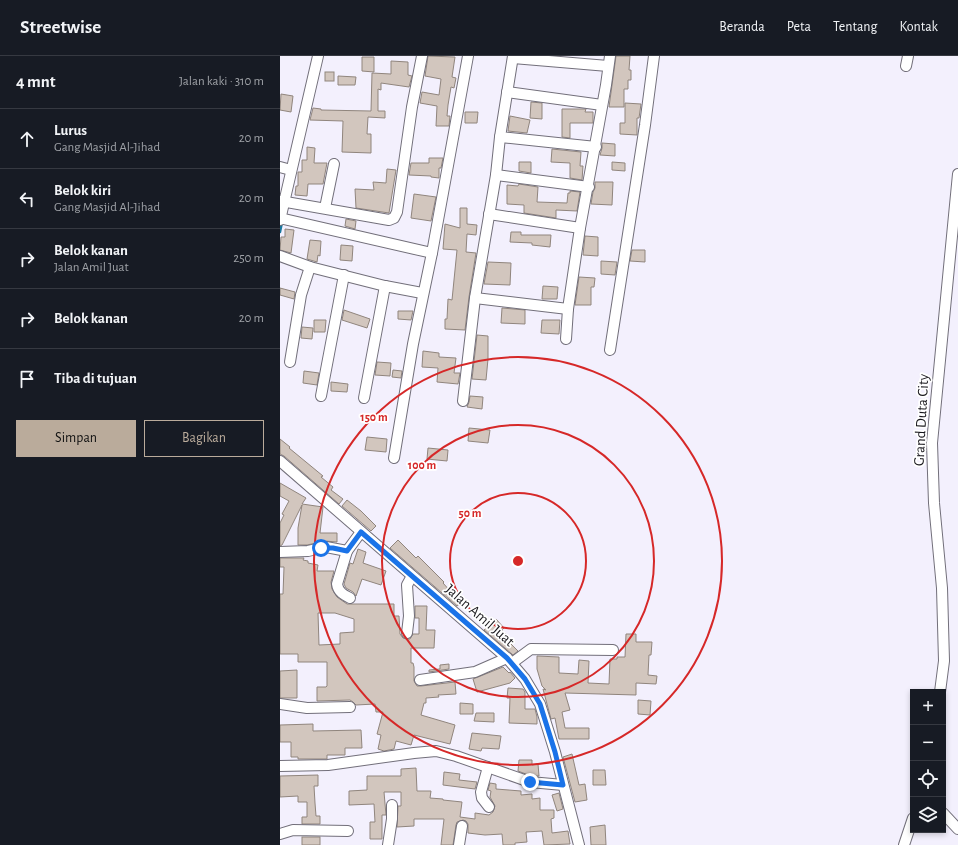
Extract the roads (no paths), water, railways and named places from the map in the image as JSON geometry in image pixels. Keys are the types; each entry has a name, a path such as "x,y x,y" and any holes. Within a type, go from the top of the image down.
{"street":[{"path":"318,56 291,170 282,219 432,254"},
{"path":"285,201 389,220 396,217 412,107 422,56"},
{"path":"394,458 422,293 432,254 468,56"},
{"path":"566,338 568,309 580,228 596,147 610,56"},
{"path":"610,350 645,125 654,56"},
{"path":"463,400 475,298 496,176 500,137 513,57 608,66"},
{"path":"507,92 602,105"},
{"path":"500,137 596,147"},
{"path":"325,208 334,164"},
{"path":"280,167 291,170"},
{"name":"Grand Duta City","path":"940,689 944,661 942,588 934,503 932,443 958,174"},
{"path":"496,176 589,187"},
{"path":"489,214 580,228"},
{"path":"280,256 310,267 385,286 422,293"},
{"path":"290,362 301,295 310,267"},
{"path":"321,396 344,275"},
{"path":"364,398 385,286"},
{"path":"475,298 568,309"},
{"name":"Jalan Amil Juat","path":"280,460 509,661 525,679 540,704 555,752 579,845"},
{"path":"350,598 342,594 338,589 337,584 347,551 361,532"},
{"path":"280,552 326,548 347,551"},
{"path":"407,633 409,616 407,585 412,576"},
{"path":"420,680 475,672 509,661 531,649 613,650"},
{"path":"280,704 307,708 350,706"},
{"path":"280,766 328,765 436,751 456,756 530,782 563,785"},
{"path":"488,768 481,792 482,798 489,807"},
{"path":"388,845 392,819 392,805"},
{"path":"946,816 958,828"},
{"path":"459,845 462,826"},
{"path":"904,845 910,827"},
{"path":"280,834 293,830 348,831"}],"waterway":[{"path":"280,232 282,222"}]}
